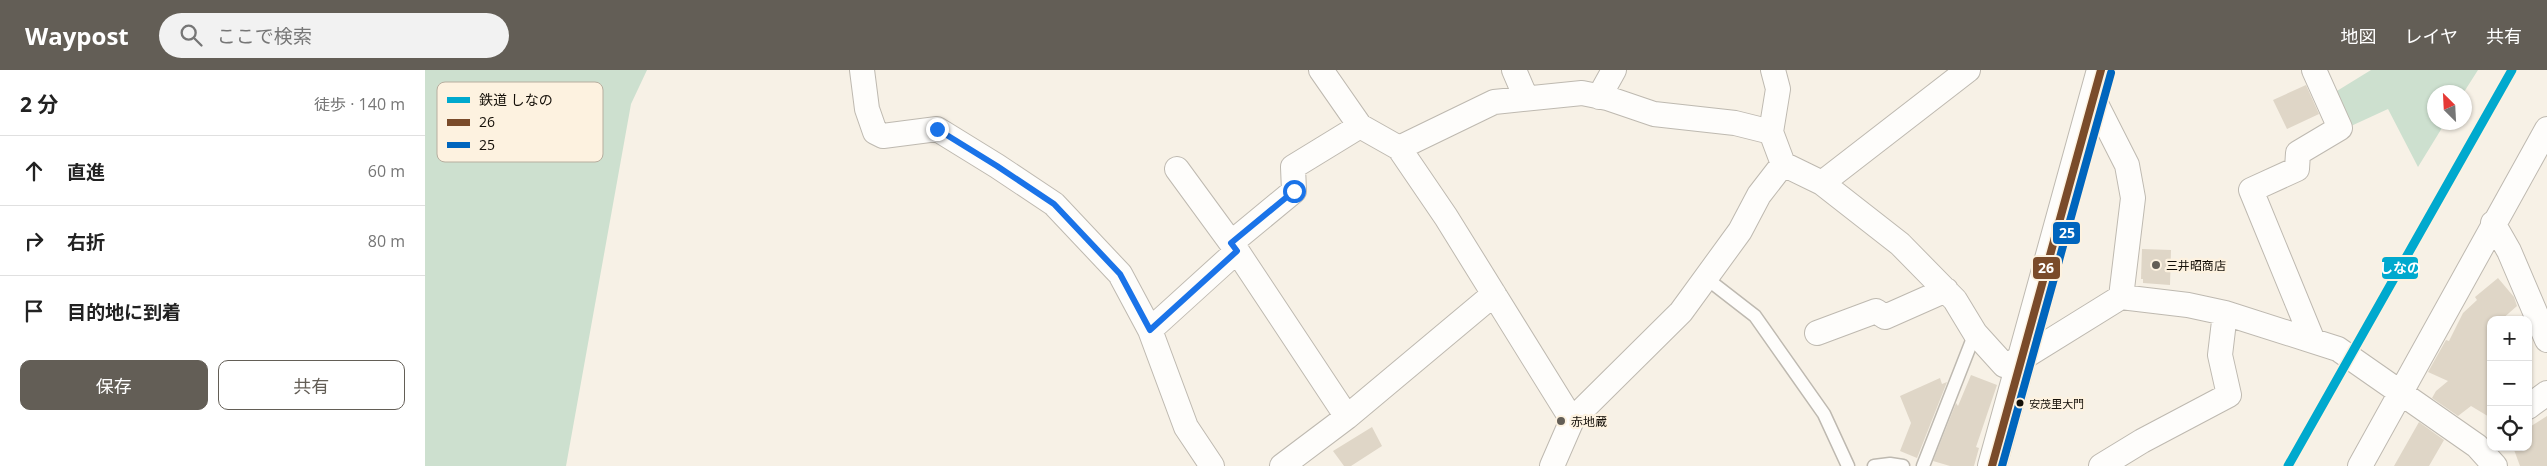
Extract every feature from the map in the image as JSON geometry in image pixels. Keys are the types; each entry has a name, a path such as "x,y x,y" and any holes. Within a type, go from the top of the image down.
{"highway":[{"path":"1992,466 2100,70"}],"street":[{"path":"862,70 867,109 875,132 883,136 937,129 1054,204 1120,274 1150,330 1186,427 1212,466"},
{"path":"1321,70 1360,126 1399,148 1494,294 1571,420"},
{"path":"1513,70 1526,98"},
{"path":"1599,96 1614,70"},
{"path":"1773,70 1779,89 1771,132 1783,164 1822,183 1900,244 1955,300 1975,333 2004,365 2021,359 2121,296 2188,305 2225,313 2313,341 2350,356 2402,393 2484,441 2495,466"},
{"path":"1822,183 1968,70"},
{"path":"2313,341 2251,190 2297,169 2298,153 2340,128 2314,70"},
{"path":"1399,148 1494,102 1582,93 1599,96 1654,114 1735,123 1771,132"},
{"path":"2093,98 2127,165 2133,198 2121,296"},
{"path":"1150,330 1294,191 1293,167 1360,126"},
{"path":"2360,466 2402,393 2493,223 2547,129"},
{"path":"1552,466 1571,420 1681,312 1783,164"},
{"path":"1177,169 1234,247 1347,418"},
{"path":"2493,223 2509,251 2545,328"},
{"path":"1817,333 1876,311 1885,317 1946,290"},
{"path":"1282,466 1347,418 1494,294"},
{"path":"2101,466 2141,441 2229,395 2220,355 2225,313"},
{"path":"2529,406 2547,393"}],"lane":[{"path":"1706,278 1755,316 1824,414 1848,466"},
{"path":"1923,466 1975,333"},
{"path":"1874,466 1890,464 1903,466"}],"green space":[{"path":"425,70 647,70 631,104 566,466 425,466"},
{"path":"2371,70 2478,70 2468,85 2427,85 2427,130 2441,130 2418,167 2388,109 2351,126 2332,94"}],"building":[{"path":"2306,85 2319,114 2287,129 2273,100"},
{"name":"三井昭商店","path":"2142,249 2171,250 2170,285 2143,283 2143,279 2141,279"},
{"path":"2498,278 2514,297 2517,306 2506,316 2487,316 2487,416 2471,406 2458,416 2432,398 2436,391 2448,381 2428,372 2446,340 2449,341 2463,313 2477,300 2475,297"},
{"path":"1971,375 1997,385 1976,447 1979,448 1974,466 1950,466 1933,461 1956,403 1958,406"},
{"path":"1940,378 1942,384 1947,382 1917,458 1900,451 1911,423 1900,396"},
{"path":"2547,416 2547,466 2520,466 2514,451 2532,451 2532,425"},
{"path":"2419,422 2444,440 2429,466 2394,466"},
{"path":"1372,427 1382,446 1351,466 1344,466 1333,451"}],"rail line":[{"name":"しなの","path":"2288,466 2512,70"}],"transit line":[{"name":"26","path":"1992,466 2101,70"},
{"name":"25","path":"2002,466 2111,73"}],"place":[{"name":"三井昭商店","path":"2156,265"},
{"name":"安茂里大門","path":"2020,403"},
{"name":"赤地蔵","path":"1561,421"}],"route":[{"path":"937,129 1054,204 1120,274 1150,330 1237,251 1231,243 1294,191"}]}
